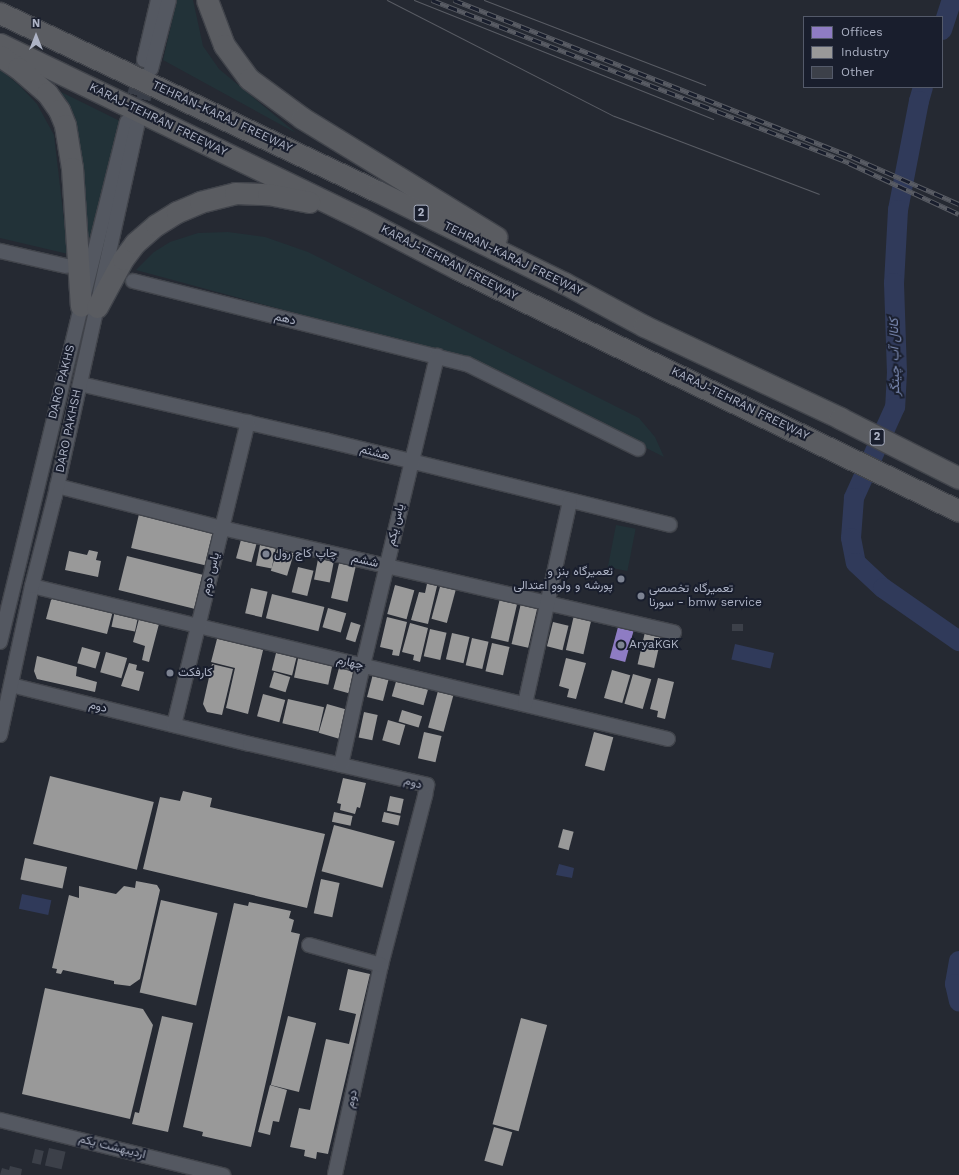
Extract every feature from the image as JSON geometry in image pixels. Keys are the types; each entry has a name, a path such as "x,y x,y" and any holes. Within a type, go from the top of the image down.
{"highway":[{"path":"207,0 224,45 249,79 302,118 475,223 564,283"},
{"name":"TEHRAN-KARAJ FREEWAY","path":"0,13 377,191 564,283 644,326 840,418 959,478"},
{"name":"KARAJ-TEHRAN FREEWAY","path":"0,44 362,219 458,269 959,510"},
{"path":"0,56 18,68 47,93 59,110 65,125 72,168 89,306"},
{"path":"89,306 135,243 156,225 177,212 200,202 234,193 268,194 302,200 362,219"}],"street":[{"path":"158,0 147,67 169,0"},
{"name":"DARO PAKHS","path":"0,640 89,306 132,124"},
{"path":"0,251 66,266"},
{"name":"دهم","path":"133,281 467,364 638,449"},
{"name":"DARO PAKHSH","path":"0,735 18,647 80,384 89,306"},
{"name":"یاس یکم","path":"341,765 363,666 437,356"},
{"name":"هشتم","path":"80,384 248,422 670,525"},
{"name":"یاس دوم","path":"174,726 248,422"},
{"name":"ششم","path":"57,486 222,528 674,632"},
{"path":"525,704 570,501"},
{"name":"چهارم","path":"32,586 668,738"},
{"path":"0,640 8,650 18,647"},
{"name":"دوم","path":"11,685 174,726 426,786 426,796 381,965 335,1175"},
{"path":"309,945 381,965"},
{"name":"اردیبهشت یکم","path":"0,1120 223,1175"}],"shaded area":[{"path":"177,0 193,0 203,46 219,69 296,133 163,60"},
{"path":"0,69 21,87 37,104 54,135 68,254 0,238"},
{"path":"57,90 122,122 87,246"},
{"path":"228,232 265,237 308,252 639,418 655,437 664,457 575,412 439,352 136,270 154,252 170,242 198,233"},
{"path":"616,525 636,529 627,571 608,567"}],"water":[{"path":"735,644 774,653 770,669 731,660"},
{"path":"559,864 574,868 572,878 556,875"},
{"path":"22,894 51,900 48,915 19,909"}],"building: Offices":[{"name":"AryaKGK","path":"618,627 633,631 625,662 610,658"}],"building: Industry":[{"path":"139,514 215,532 207,566 131,548"},
{"path":"242,536 257,540 252,562 236,558"},
{"name":"چاپ کاج رول","path":"261,540 277,543 272,569 256,566"},
{"path":"279,544 295,549 287,576 271,571"},
{"path":"89,550 98,552 96,560 101,561 98,577 65,570 69,551 87,555"},
{"path":"319,554 335,557 330,583 314,580"},
{"path":"127,556 205,575 196,609 119,590"},
{"path":"340,559 357,563 348,602 331,598"},
{"path":"298,567 314,571 307,596 292,592"},
{"path":"428,579 438,582 428,624 411,620 419,592 425,593"},
{"path":"441,583 456,587 447,623 431,619"},
{"path":"395,585 414,590 407,619 387,614"},
{"path":"251,588 268,592 262,617 245,613"},
{"path":"272,594 324,607 318,631 266,618"},
{"path":"55,597 113,611 107,634 46,619 51,600"},
{"path":"500,598 518,602 508,642 491,638"},
{"path":"521,603 538,607 528,648 512,644"},
{"path":"328,608 346,613 341,632 322,627"},
{"path":"115,610 138,615 135,632 111,627"},
{"path":"140,615 160,620 149,662 142,660 145,646 133,642"},
{"path":"574,615 592,619 583,654 566,650"},
{"path":"387,617 407,622 399,656 392,655 393,650 380,647"},
{"path":"351,622 361,625 355,642 346,639"},
{"path":"553,622 569,626 562,650 547,646"},
{"path":"410,623 428,628 420,662 413,660 414,655 402,652"},
{"path":"430,629 447,633 440,660 424,656"},
{"path":"645,632 662,636 654,668 638,664"},
{"path":"452,633 470,637 463,663 446,659"},
{"path":"218,635 264,646 248,714 226,708 235,668 211,662"},
{"path":"472,638 489,642 482,669 466,665"},
{"path":"492,643 510,647 503,675 485,671"},
{"path":"82,647 100,652 96,669 77,663"},
{"path":"277,649 297,654 292,675 272,670"},
{"path":"106,652 127,658 121,678 100,672"},
{"path":"299,654 333,661 328,685 294,677"},
{"path":"37,656 77,667 76,676 97,682 95,692 37,679 34,671"},
{"path":"566,658 586,663 576,699 567,697 569,689 559,686"},
{"path":"129,663 137,665 136,670 144,672 139,691 121,686"},
{"path":"212,664 233,669 222,715 207,712 203,704"},
{"path":"340,664 355,668 349,693 333,689"},
{"path":"612,670 630,675 622,703 604,698"},
{"path":"274,672 290,677 286,692 269,687"},
{"path":"373,674 390,674 383,701 367,697"},
{"path":"633,674 651,679 643,709 624,704"},
{"path":"397,678 429,687 423,705 392,696"},
{"path":"658,678 674,682 665,719 657,717 658,711 650,709"},
{"path":"439,687 454,691 444,732 428,728"},
{"path":"263,694 285,700 279,722 257,716"},
{"path":"288,699 324,707 318,732 282,723"},
{"path":"327,704 348,710 340,739 319,733"},
{"path":"402,710 422,716 419,728 398,721"},
{"path":"364,712 378,715 372,740 359,737"},
{"path":"388,720 405,725 400,745 382,740"},
{"path":"424,732 442,736 435,762 418,758"},
{"path":"594,732 613,737 604,771 585,766"},
{"path":"50,776 154,802 137,870 33,844"},
{"path":"343,778 366,783 360,808 357,807 355,814 340,810 341,804 337,803"},
{"path":"183,791 212,798 210,807 325,834 307,908 143,869 160,797 180,801"},
{"path":"390,796 404,799 401,814 387,811"},
{"path":"334,812 353,816 351,826 332,822"},
{"path":"384,812 401,816 398,826 382,822"},
{"path":"334,825 395,841 382,888 322,871"},
{"path":"563,829 574,832 569,850 558,847"},
{"path":"25,858 67,867 62,888 20,880"},
{"path":"321,879 340,883 332,917 314,913"},
{"path":"136,881 157,885 160,890 140,979 130,986 114,984 114,981 63,970 61,974 56,973 57,969 52,968 69,895 79,898 79,886 116,894 124,886 135,888"},
{"path":"161,900 218,913 196,1006 140,993"},
{"path":"249,902 291,911 289,918 294,920 291,932 300,934 251,1147 202,1136 203,1132 183,1127 234,903 248,906"},
{"path":"348,969 370,974 328,1154 317,1152 316,1159 304,1156 305,1150 290,1147 299,1108 310,1110 326,1039 349,1044 356,1014 339,1010"},
{"path":"45,988 143,1009 153,1025 130,1119 22,1094"},
{"path":"162,1016 193,1023 168,1132 132,1124 135,1112 139,1113"},
{"path":"288,1016 316,1023 299,1092 271,1085"},
{"path":"521,1018 547,1025 519,1131 493,1124"},
{"path":"270,1085 287,1090 279,1122 273,1121 270,1135 258,1132"},
{"path":"494,1127 512,1132 503,1166 484,1161"}],"building: Other":[{"path":"732,624 743,624 743,631 732,631"},
{"path":"49,1148 66,1152 62,1169 45,1166"},
{"path":"35,1149 44,1151 41,1165 32,1163"},
{"path":"10,1166 22,1169 21,1175 0,1175 2,1168 9,1170"}],"waterway":[{"name":"کانال آب چیتگر","path":"943,27 952,0"},
{"name":"کانال آب چیتگر","path":"923,88 898,210 894,283 897,372 895,407 854,498 851,538 856,563 883,588 959,641"},
{"name":"کانال آب چیتگر","path":"959,961 955,984 959,1002"}],"tunnel":[{"path":"129,115 142,65"},
{"path":"139,120 149,76"}],"tram line":[{"path":"387,0 614,116 819,194"},
{"path":"414,0 713,119"},
{"path":"484,0 705,85"}],"railway":[{"path":"432,0 849,163 959,214"},
{"path":"454,0 852,157 959,204"}],"place":[{"name":"چاپ کاج رول","path":"266,554"},
{"name":"تعمیرگاه بنز و پورشه و ولوو اعتدالی","path":"621,579"},
{"name":"تعمیرگاه تخصصی سورنا - bmw service","path":"641,596"},
{"name":"AryaKGK","path":"621,645"},
{"name":"کارفکت","path":"170,673"}]}
